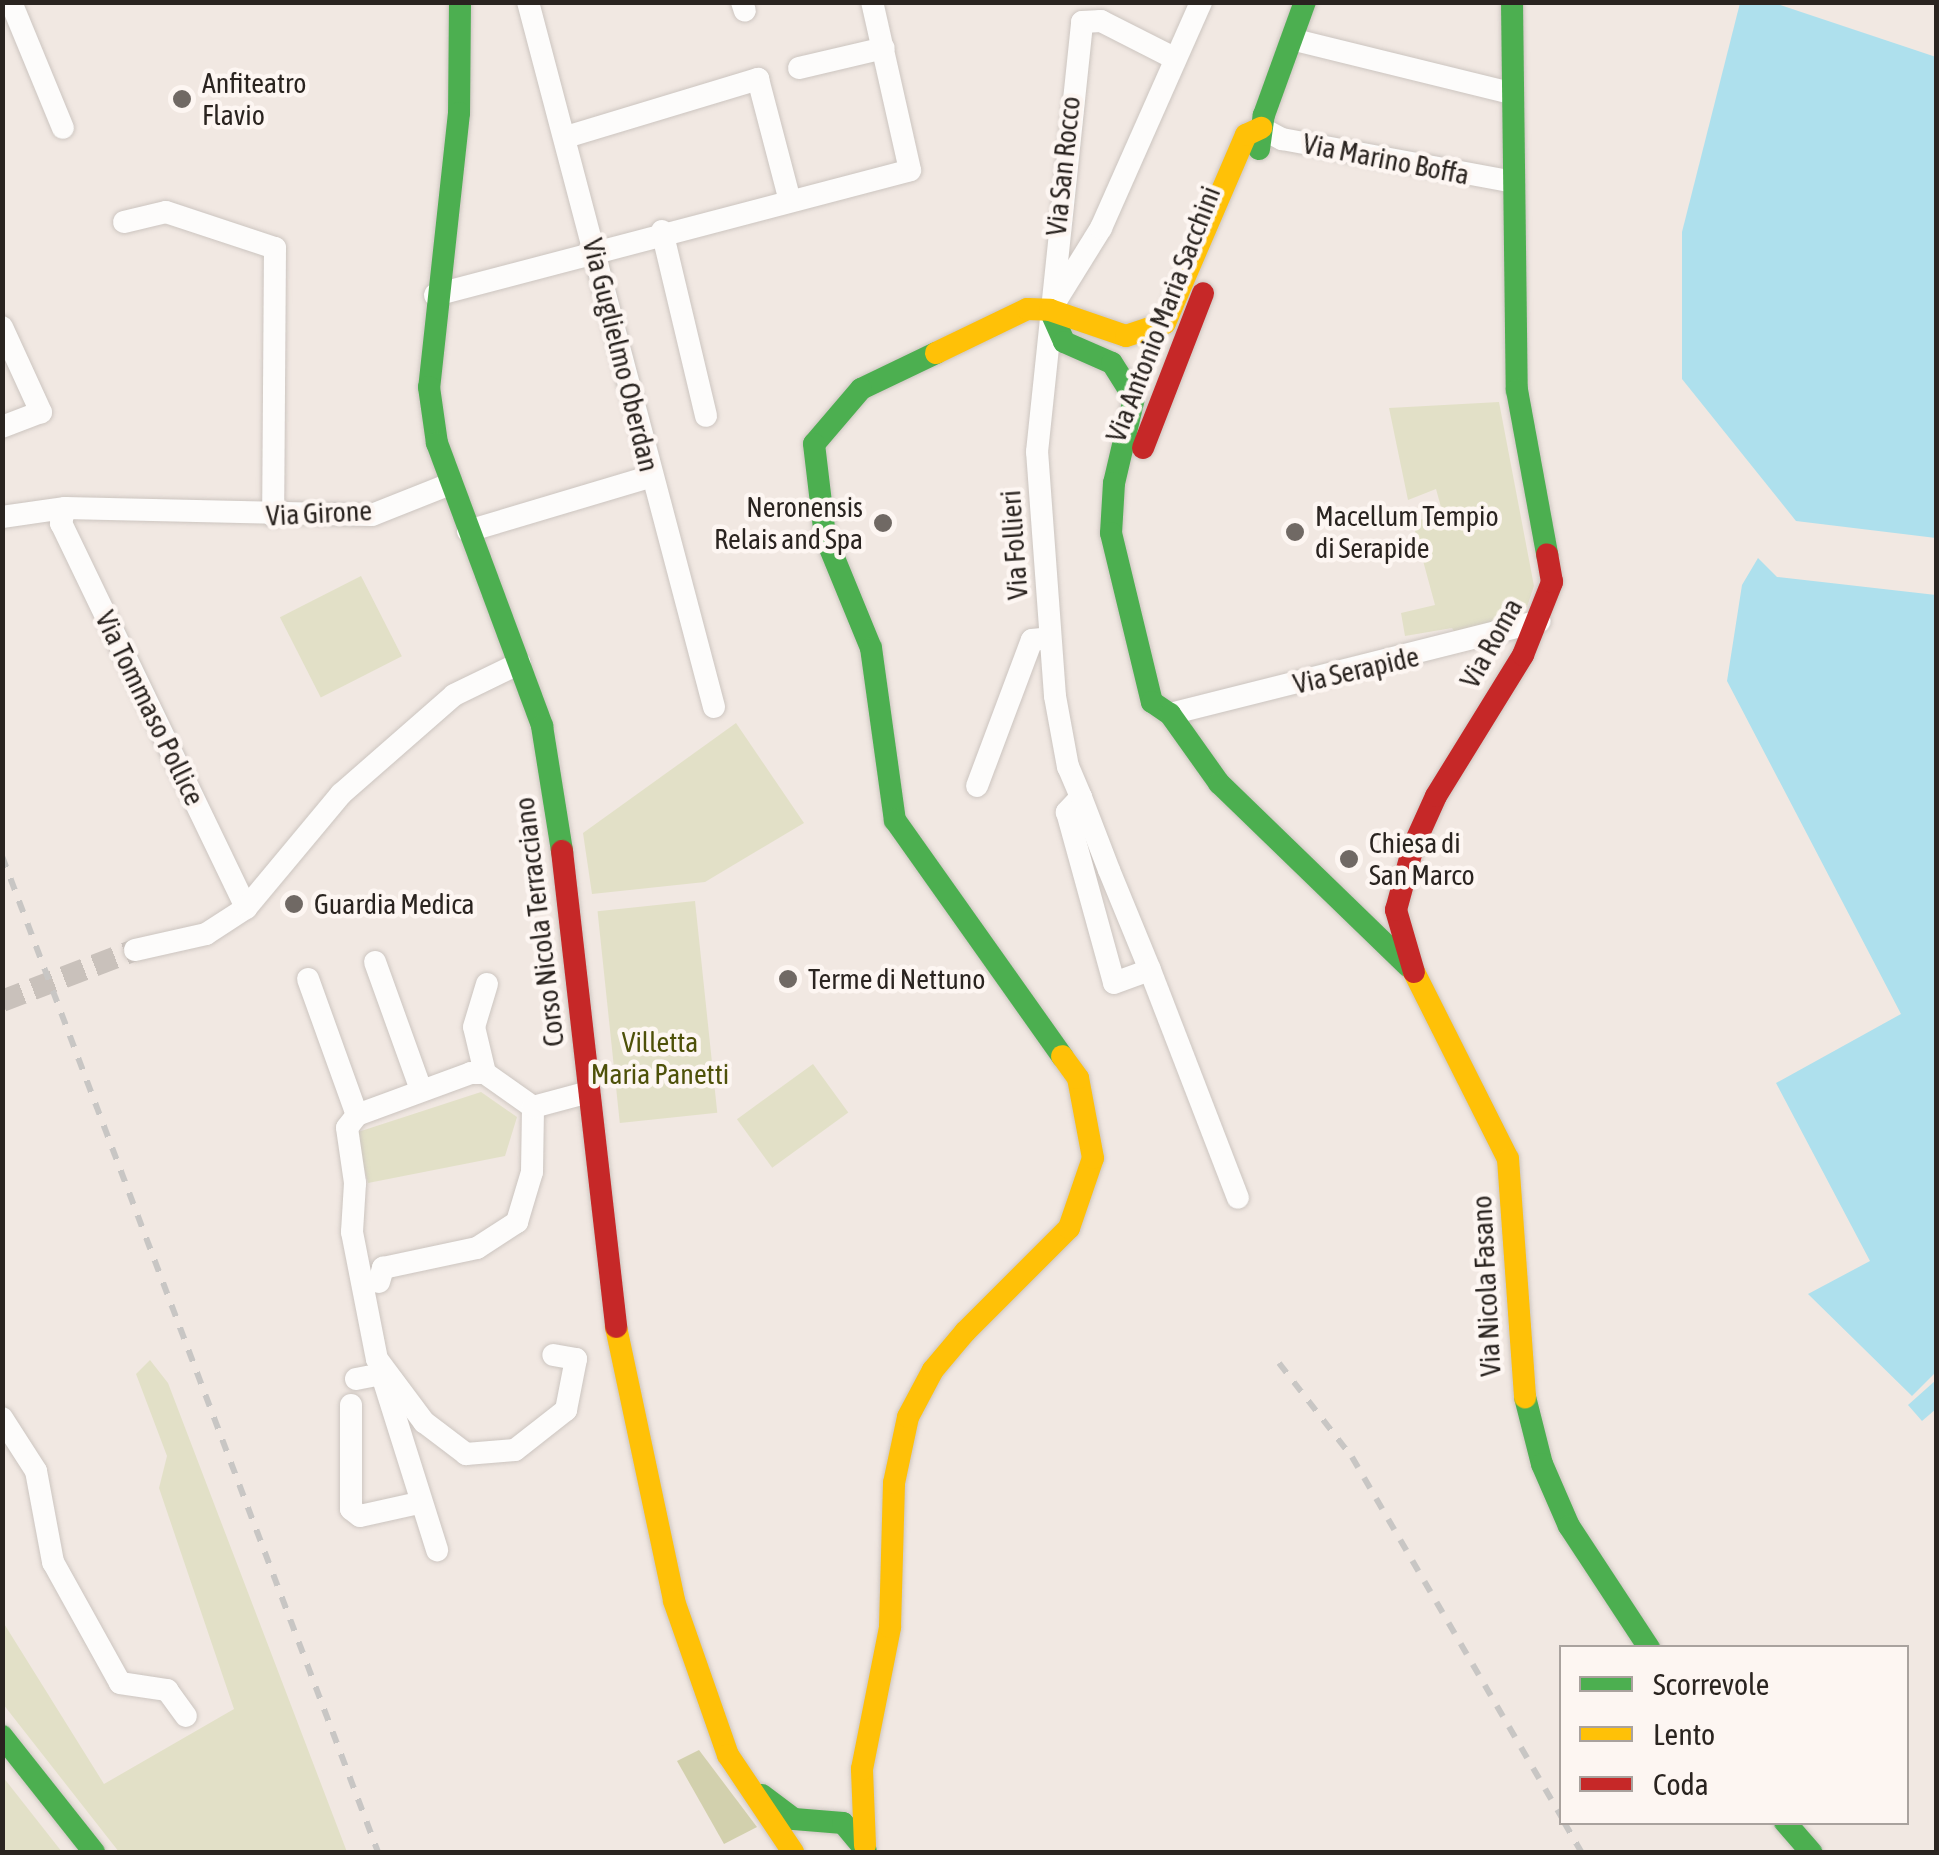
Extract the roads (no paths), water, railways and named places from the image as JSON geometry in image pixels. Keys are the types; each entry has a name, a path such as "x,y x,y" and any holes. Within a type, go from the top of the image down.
{"street":[{"path":"10,2 63,128"},
{"name":"Corso Nicola Terracciano","path":"492,2 461,14 459,113 434,294 430,388 450,484 542,726 559,820 613,1311 668,1574 711,1718 749,1788 793,1852"},
{"name":"Via Guglielmo Oberdan","path":"528,2 714,708"},
{"path":"434,294 594,248 910,170 872,2"},
{"path":"1050,310 1100,228 1202,2"},
{"name":"Via Antonio Maria Sacchini","path":"1170,714 1136,566 1135,478 1262,141 1260,128 1295,40 1305,2"},
{"name":"Via Roma","path":"1414,972 1396,910 1413,846 1540,621 1551,568 1517,390 1512,2"},
{"path":"1078,12 1174,58"},
{"name":"Via San Rocco","path":"1050,310 1078,12"},
{"path":"1295,40 1512,93"},
{"path":"799,68 884,48"},
{"path":"566,137 758,79 790,202"},
{"path":"868,1850 862,1769 890,1627 894,1483 908,1418 954,1345 1069,1228 1092,1158 1078,1078 895,820 871,648 825,536 814,444 861,389 1027,309 1050,310 1126,336 1165,323 1246,135 1260,128"},
{"name":"Via Marino Boffa","path":"1260,128 1282,139 1514,182"},
{"path":"124,222 166,212 275,248 273,516"},
{"path":"662,232 706,416"},
{"path":"1050,310 1064,342 1112,362 1129,384 1134,406 1114,483 1118,580 1152,702 1170,714 1219,783 1414,972"},
{"name":"Via Follieri","path":"1050,310 1037,452 1050,638 1068,767 1238,1198"},
{"path":"2,328 40,412 2,427"},
{"path":"468,531 652,476"},
{"name":"Via Girone","path":"2,517 64,508 273,516 372,515 450,484"},
{"name":"Via Tommaso Pollice","path":"64,508 61,523 246,908"},
{"name":"Via Serapide","path":"1170,714 1540,621"},
{"path":"978,786 1032,640 1050,638"},
{"path":"135,950 206,934 246,908 338,792 454,695 520,663"},
{"path":"1081,797 1067,812 1114,984 1150,970"},
{"path":"1084,879 1109,870"},
{"path":"1098,915 1122,902"},
{"path":"375,962 420,1090"},
{"name":"Via Nicola Fasano","path":"1414,972 1508,1159 1519,1376 1542,1464 1569,1526 1647,1645"},
{"path":"308,979 357,1114"},
{"path":"485,1073 474,1027 487,984"},
{"path":"437,1550 419,1503 379,1366 352,1232 356,1183 347,1128 357,1114 420,1090 485,1073 540,1104 589,1092"},
{"path":"379,1282 383,1268 477,1248 516,1222 532,1172 540,1104"},
{"path":"379,1366 424,1422 466,1454 515,1450 566,1410 576,1358 553,1356"},
{"path":"356,1379 379,1366"},
{"path":"352,1405 350,1509 360,1516 419,1503"},
{"path":"2,1418 36,1471 53,1562 120,1683 167,1690 186,1716"},
{"path":"2,1736 94,1852"},
{"path":"806,1852 821,1818 862,1769"},
{"path":"749,1788 794,1819 821,1818 843,1823 868,1850"},
{"path":"1788,1825 1811,1852"}],"water":[{"path":"1740,3 1774,3 1936,57 1936,538 1796,521 1682,379 1682,232"},
{"path":"1758,558 1777,577 1936,595 1936,1372 1912,1396 1808,1294 1870,1261 1776,1083 1901,1014 1727,681 1742,585"},
{"path":"1936,1380 1936,1409 1922,1421 1908,1405"}],"tunnel":[{"path":"2,1001 135,950"}],"railway":[{"path":"2,856 378,1852"},
{"path":"1279,1363 1352,1457 1559,1813"},
{"path":"1566,1825 1581,1852"}],"place":[{"name":"Anfiteatro Flavio","path":"182,99"},
{"name":"Neronensis Relais and Spa","path":"883,523"},
{"name":"Macellum Tempio di Serapide","path":"1295,532"},
{"name":"Chiesa di San Marco","path":"1349,859"},
{"name":"Guardia Medica","path":"294,904"},
{"name":"Terme di Nettuno","path":"788,979"}],"park label":[{"name":"Villetta Maria Panetti","path":"660,1058"}]}
